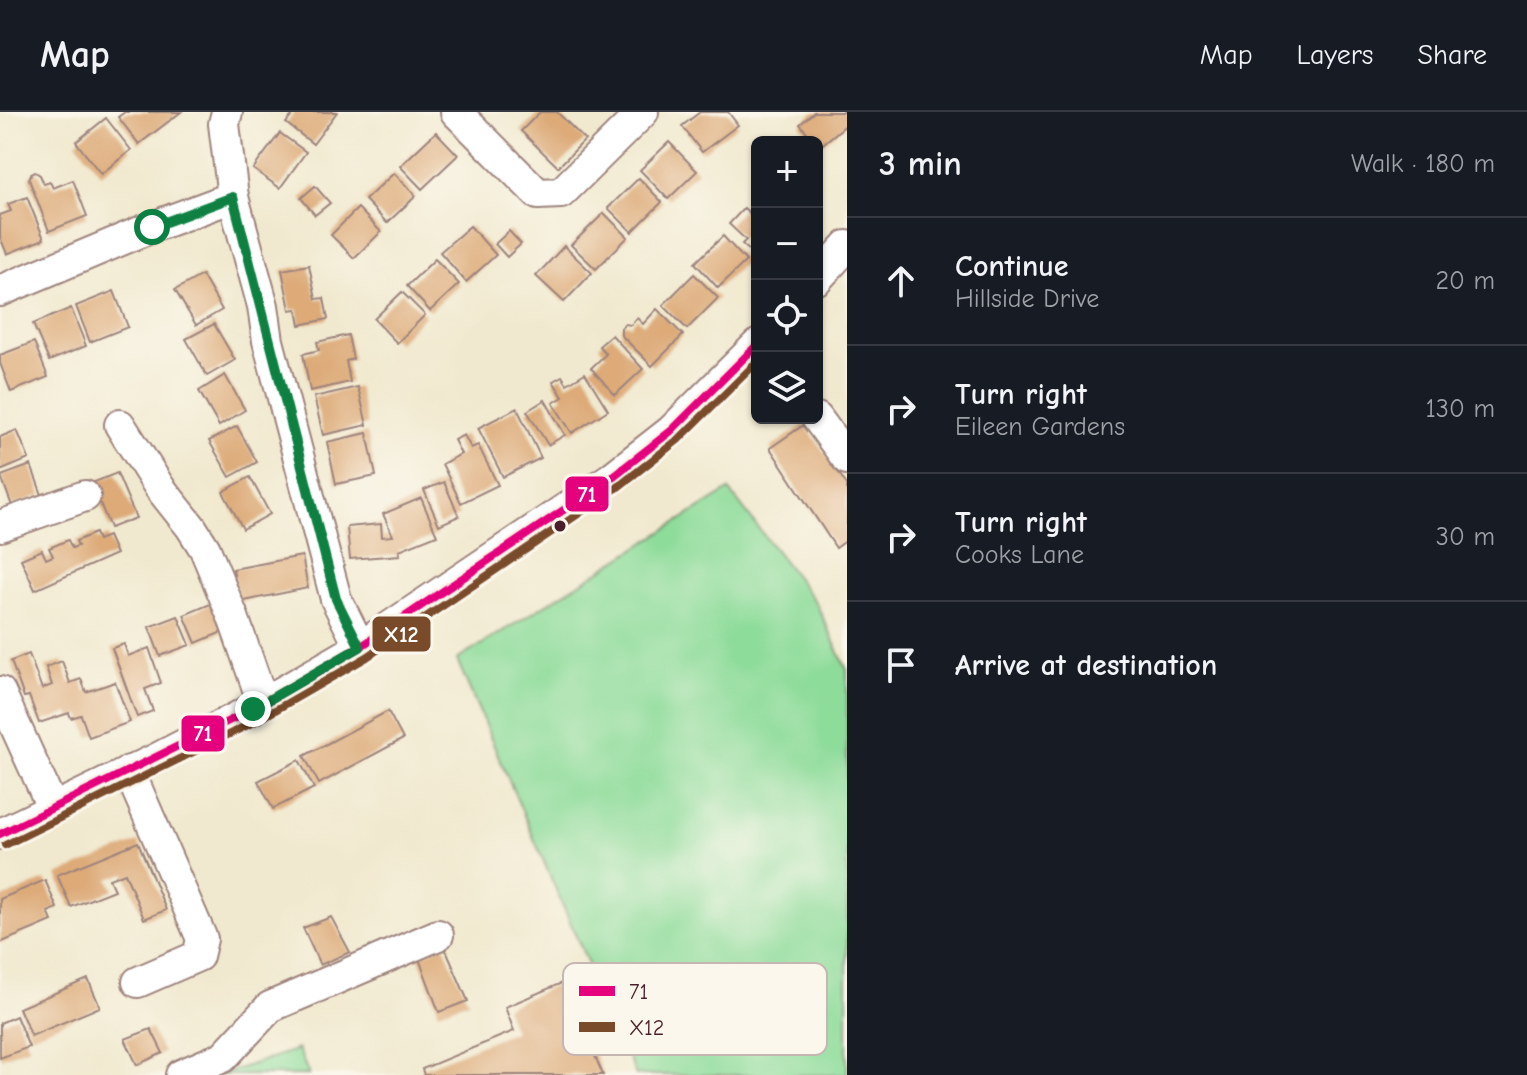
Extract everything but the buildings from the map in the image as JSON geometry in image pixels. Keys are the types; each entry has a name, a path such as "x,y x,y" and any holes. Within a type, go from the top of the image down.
{"street":[{"path":"227,112 224,124 233,197 336,599 360,647"},
{"path":"456,112 538,194 561,193 643,112"},
{"path":"0,291 152,227 233,197"},
{"path":"823,272 847,246"},
{"path":"0,834 263,703 360,647 611,478 671,431 751,357"},
{"path":"821,424 847,459"},
{"path":"120,425 160,488 205,549 263,703"},
{"path":"0,526 85,496"},
{"path":"0,692 53,809"},
{"path":"129,771 202,939 198,956 138,982"},
{"path":"181,1075 223,1057 270,1007 438,935"}],"green space":[{"path":"729,490 816,603 847,670 847,1075 636,1075 627,1055 827,1055 827,963 588,963 457,660"},
{"path":"298,1049 309,1075 220,1075"}],"transit line":[{"name":"71","path":"0,834 253,709 360,647 611,478 671,431 751,351"},
{"name":"X12","path":"5,845 258,720 367,657 618,487 679,439 751,368"}],"route":[{"path":"152,227 233,197 336,599 360,647 253,709"}]}
